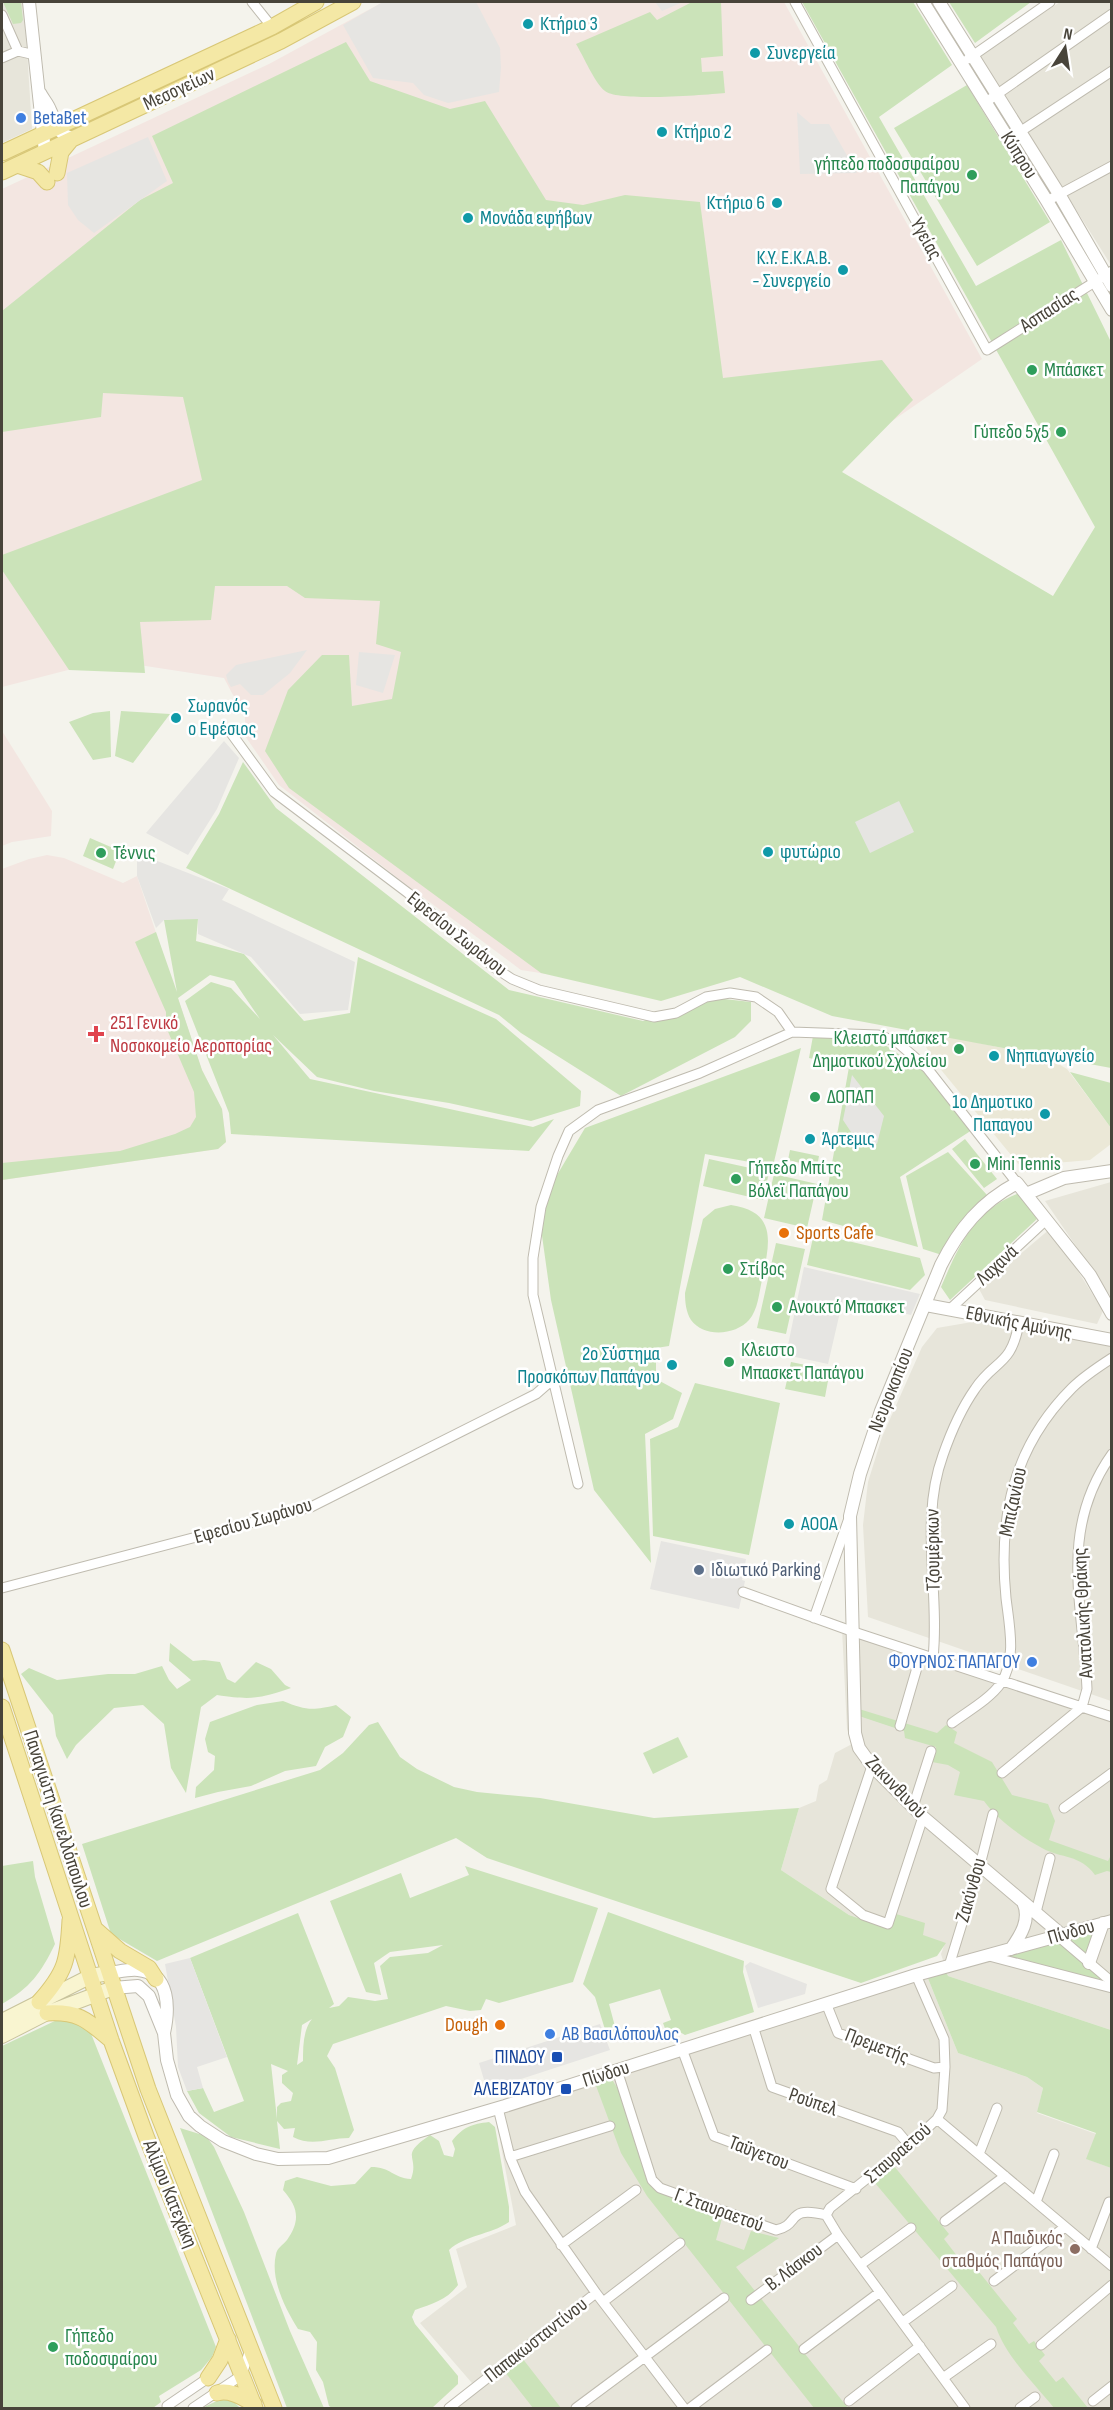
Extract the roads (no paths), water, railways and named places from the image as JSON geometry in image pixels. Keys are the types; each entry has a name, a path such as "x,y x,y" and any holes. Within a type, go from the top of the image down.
{"main road":[{"name":"Μεσογείων","path":"2,153 272,27 316,2"},
{"name":"Μεσογείων","path":"2,172 281,41 353,2"},
{"path":"17,165 52,178 61,152 74,138"},
{"name":"Παναγιώτη Κανελλόπουλου","path":"2,1650 111,1981"},
{"name":"Παναγιώτη Κανελλόπουλου","path":"2,1707 91,1976"},
{"path":"43,2008 64,1967 68,1953 70,1911"},
{"path":"95,1929 120,1951 149,1968 156,1979"},
{"path":"2,2036 91,1976 111,1981"},
{"name":"Αλίμου Κατεχάκη","path":"91,1976 111,2040 146,2136 254,2406"},
{"path":"2,2021 97,1994 111,1981"},
{"name":"Αλίμου Κατεχάκη","path":"111,1981 148,2089 274,2409"},
{"path":"43,2008 81,2016 111,2040"},
{"path":"208,2378 220,2360 228,2339"},
{"path":"218,2393 229,2392 254,2406"}],"street":[{"path":"29,2 39,92 50,131 45,152"},
{"path":"252,2 272,27"},
{"name":"Υγείας","path":"795,2 987,350"},
{"name":"Κύπρου","path":"923,2 1047,201 1106,278"},
{"name":"Κύπρου","path":"939,2 1059,194 1106,278 1112,310"},
{"path":"962,63 1050,2"},
{"path":"986,102 1112,14"},
{"path":"2,15 18,51"},
{"path":"2,58 18,51 35,55"},
{"path":"1009,140 1112,71"},
{"path":"50,131 74,138"},
{"path":"1047,201 1112,166"},
{"name":"Ασπασίας","path":"987,350 1106,278"},
{"name":"Εφεσίου Σωράνου","path":"231,733 274,792 408,893 495,968 512,979 539,990 654,1017 675,1013 706,996 730,993 756,997 778,1012 792,1032"},
{"path":"578,1484 533,1295 533,1258 542,1207 558,1156 569,1131 598,1110 700,1073 792,1032 878,1035 897,1042 927,1068 1045,1221 1090,1275 1112,1314"},
{"path":"1026,1194 1064,1178 1112,1170"},
{"name":"Νευροκοπίου","path":"854,1632 850,1516 860,1474 881,1411 949,1249 969,1219 991,1199 1017,1183"},
{"name":"Λαχανά","path":"949,1310 1045,1221"},
{"name":"Εθνικής Αμύνης","path":"926,1305 1112,1340"},
{"name":"Τζουμέρκων","path":"933,1658 935,1635 930,1518 934,1487 942,1457 955,1424 976,1388 1011,1350 1018,1323"},
{"name":"Μπιζανίου","path":"1002,1681 1010,1659 1011,1644 1004,1573 1004,1538 1008,1506 1017,1472 1030,1443 1051,1410 1074,1386 1112,1358"},
{"name":"Εφεσίου Σωράνου","path":"2,1588 310,1507 536,1394 552,1380"},
{"name":"Ανατολικής Θράκης","path":"1082,1707 1087,1689 1077,1560 1079,1530 1086,1501 1097,1474 1112,1454"},
{"path":"814,1618 850,1516"},
{"path":"743,1592 854,1632 1112,1717"},
{"name":"Ζακυνθινού","path":"854,1632 855,1733 860,1748 872,1766 913,1807 1023,1900 1112,1982"},
{"path":"900,1726 921,1654"},
{"path":"952,1723 992,1693 1002,1681"},
{"path":"1002,1773 1082,1707"},
{"path":"913,1807 931,1751"},
{"path":"872,1766 831,1889 863,1915 888,1924 923,1816"},
{"path":"1064,1808 1112,1773"},
{"name":"Ζακύνθου","path":"949,1966 993,1814"},
{"path":"1036,1912 1050,1858"},
{"path":"1011,1949 1024,1928 1027,1914 1023,1900"},
{"path":"1089,1963 1107,1922"},
{"name":"Πίνδου","path":"111,1981 142,1988 151,1999 164,2033 173,2084 189,2116 223,2141 244,2150 278,2159 328,2158 498,2108 916,1975 1107,1922"},
{"path":"986,1956 996,1956 1112,1988"},
{"path":"111,1981 136,1970 146,1972 156,1979"},
{"name":"Σταυραετού","path":"826,2215 830,2208 856,2189 937,2120 942,2110 944,2040 916,1975"},
{"name":"Πίνδου","path":"156,1979 168,2003 164,2033"},
{"name":"Πρεμετής","path":"826,2003 838,2033 934,2068 945,2067"},
{"name":"Ρούπελ","path":"753,2026 772,2087 898,2132 909,2145"},
{"name":"Ταϋγετου","path":"682,2049 714,2136 856,2189"},
{"name":"Γ. Σταυραετού","path":"617,2070 652,2180 660,2188 776,2230 780,2230 800,2212 808,2210 826,2215"},
{"path":"498,2108 510,2157 525,2192 596,2294 684,2409"},
{"path":"979,2154 997,2108"},
{"path":"937,2120 1112,2266"},
{"path":"510,2157 610,2126"},
{"path":"1036,2202 1054,2154"},
{"path":"945,2221 1005,2176"},
{"path":"561,2245 636,2190"},
{"path":"1091,2249 1109,2202"},
{"name":"Β. Λάσκου","path":"826,2215 838,2235 943,2378 960,2406"},
{"path":"994,2281 1065,2227"},
{"path":"860,2265 911,2228"},
{"name":"Β. Λάσκου","path":"751,2300 838,2235"},
{"path":"603,2302 680,2243"},
{"path":"1041,2344 1112,2285"},
{"path":"903,2322 952,2286"},
{"path":"804,2349 880,2292"},
{"name":"Παπακωσταντίνου","path":"449,2409 596,2294"},
{"path":"576,2409 723,2298"},
{"path":"943,2378 991,2344"},
{"path":"849,2402 920,2346"},
{"path":"192,2409 243,2375 250,2347"},
{"path":"690,2409 767,2350"},
{"path":"167,2406 179,2404 208,2378"},
{"path":"1093,2401 1112,2386"},
{"path":"1020,2409 1035,2397"}],"place":[{"name":"Κτήριο 3","path":"528,24"},
{"name":"Συνεργεία","path":"755,53"},
{"name":"BetaBet","path":"21,118"},
{"name":"Κτήριο 2","path":"662,132"},
{"name":"γήπεδο ποδοσφαίρου Παπάγου","path":"972,175"},
{"name":"Κτήριο 6","path":"777,203"},
{"name":"Μονάδα εφήβων","path":"468,218"},
{"name":"Κ.Υ. Ε.Κ.Α.Β. - Συνεργείο","path":"843,270"},
{"name":"Μπάσκετ","path":"1032,370"},
{"name":"Γύπεδο 5χ5","path":"1061,432"},
{"name":"Σωρανός ο Εφέσιος","path":"176,718"},
{"name":"φυτώριο","path":"768,852"},
{"name":"Τέννις","path":"101,853"},
{"name":"251 Γενικό Νοσοκομείο Αεροπορίας","path":"96,1034"},
{"name":"Κλειστό μπάσκετ Δημοτικού Σχολείου","path":"959,1049"},
{"name":"Νηπιαγωγείο","path":"994,1056"},
{"name":"ΔΟΠΑΠ","path":"815,1097"},
{"name":"1ο Δημοτικο Παπαγου","path":"1045,1114"},
{"name":"Άρτεμις","path":"810,1139"},
{"name":"Mini Tennis","path":"975,1164"},
{"name":"Γήπεδο Μπίτς Βόλεϊ Παπάγου","path":"736,1179"},
{"name":"Sports Cafe","path":"784,1233"},
{"name":"Στίβος","path":"728,1269"},
{"name":"Ανοικτό Μπασκετ","path":"777,1307"},
{"name":"Κλειστο Μπασκετ Παπάγου","path":"729,1362"},
{"name":"2ο Σύστημα Προσκόπων Παπάγου","path":"672,1365"},
{"name":"AOOA","path":"789,1524"},
{"name":"Ιδιωτικό Parking","path":"699,1570"},
{"name":"ΦΟΥΡΝΟΣ ΠΑΠΑΓΟΥ","path":"1032,1662"},
{"name":"Dough","path":"500,2025"},
{"name":"ΑΒ Βασιλόπουλος","path":"550,2034"},
{"name":"ΠΙΝΔΟΥ","path":"557,2057"},
{"name":"ΑΛΕΒΙΖΑΤΟΥ","path":"566,2089"},
{"name":"Α Παιδικός σταθμός Παπάγου","path":"1075,2249"},
{"name":"Γήπεδο ποδοσφαίρου","path":"53,2347"}]}
